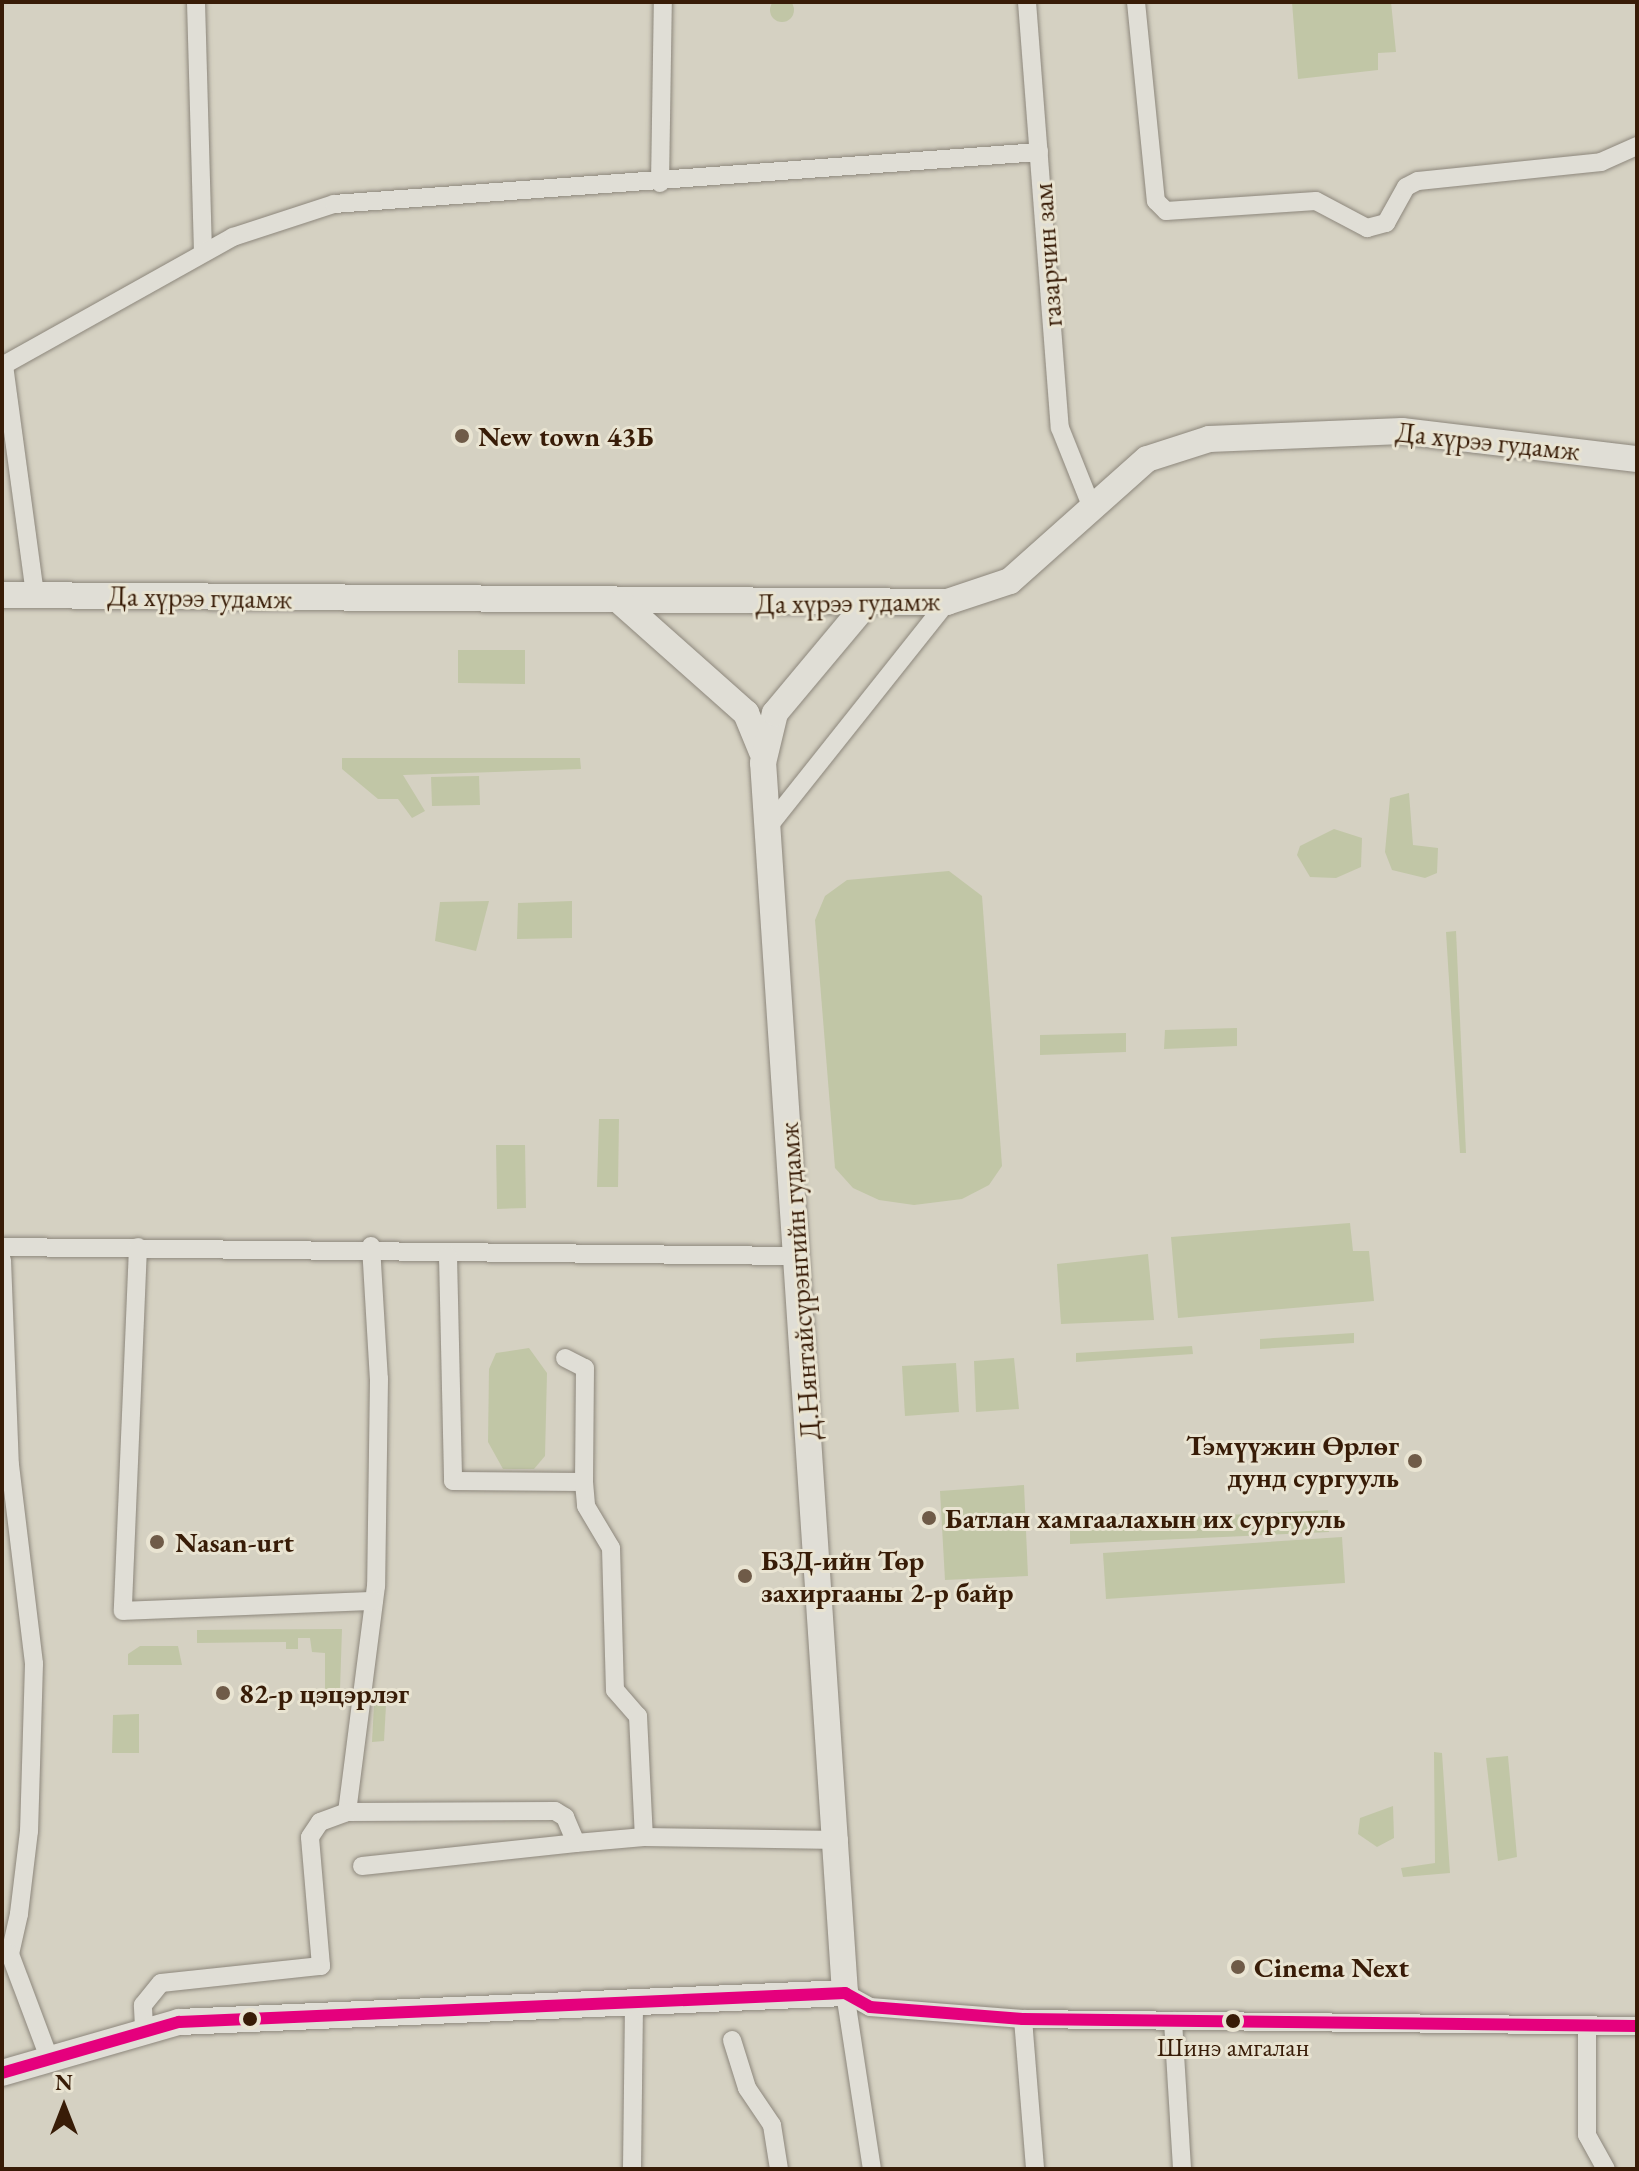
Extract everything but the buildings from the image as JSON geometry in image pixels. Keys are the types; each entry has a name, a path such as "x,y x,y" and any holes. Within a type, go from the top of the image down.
{"main road":[{"name":"Да хүрээ гудамж","path":"2,595 622,603 947,602 1010,581 1090,503 1173,448 1279,432 1443,433 1637,459"},
{"path":"622,603 746,713 763,763"},
{"name":"Д.Нянтайсүрэнгийн гудамж","path":"845,1993 839,1840 763,763 775,713 867,603"},
{"path":"2,2073 144,2027 845,1993"}],"street":[{"path":"196,2 203,252"},
{"path":"660,183 663,2"},
{"name":"газарчин зам","path":"1027,2 1060,428 1090,503"},
{"path":"1136,2 1156,201 1166,211 1316,201 1367,228 1386,223 1406,187 1418,181 1601,162 1637,146"},
{"path":"35,595 3,365 203,252 264,224 346,202 660,183 1039,152"},
{"path":"768,827 947,602"},
{"path":"2,1247 371,1246 430,1248 448,1256 798,1256"},
{"path":"347,1812 374,1601 379,1379 371,1246"},
{"path":"138,1247 123,1611 374,1601"},
{"path":"448,1256 453,1481 584,1482"},
{"path":"2,1260 10,1465 34,1664 29,1831 6,1955 49,2058"},
{"path":"565,1358 585,1368 586,1506 611,1548 615,1690 638,1716 644,1837"},
{"path":"144,2027 143,2005 161,1983 321,1966 310,1837 320,1822 347,1812 555,1811 565,1817 576,1843"},
{"path":"362,1866 644,1837 839,1840"},
{"path":"845,1993 870,2007 1023,2019 1637,2026"},
{"path":"845,1993 872,2169"},
{"path":"632,2169 634,2001"},
{"path":"1023,2019 1035,2169"},
{"path":"1173,2021 1182,2169"},
{"path":"1587,2026 1587,2135 1606,2169"},
{"path":"732,2040 747,2088 772,2125 779,2169"}],"green space":[{"path":"782,-2 791,1 794,10 791,19 782,22 773,19 770,10 773,1"},
{"path":"1292,2 1391,2 1396,52 1378,53 1378,70 1298,79"},
{"path":"458,650 525,650 525,684 458,683"},
{"path":"342,758 580,758 581,769 403,775 425,811 412,818 398,799 378,799 342,769"},
{"path":"479,776 480,805 432,806 431,777"},
{"path":"1409,793 1413,845 1438,848 1437,873 1425,878 1392,870 1385,852 1390,798"},
{"path":"1334,829 1362,838 1361,867 1336,878 1310,877 1297,855 1300,846"},
{"path":"949,871 982,896 1002,1166 989,1185 962,1199 914,1205 879,1200 853,1188 835,1168 815,920 825,896 847,880"},
{"path":"489,901 476,951 435,941 440,902"},
{"path":"572,901 572,938 517,939 518,903"},
{"path":"1456,931 1466,1153 1460,1153 1446,932"},
{"path":"1237,1028 1237,1046 1164,1049 1165,1030"},
{"path":"1126,1033 1126,1052 1040,1055 1040,1035"},
{"path":"599,1119 619,1119 618,1187 597,1187"},
{"path":"496,1145 525,1145 526,1208 497,1209"},
{"path":"1350,1223 1353,1251 1369,1251 1374,1301 1178,1318 1171,1237"},
{"path":"1148,1254 1154,1320 1061,1324 1057,1264"},
{"path":"1354,1333 1354,1343 1260,1349 1260,1339"},
{"path":"1192,1346 1193,1354 1076,1362 1076,1353"},
{"path":"529,1348 547,1373 545,1456 534,1469 503,1469 488,1442 489,1369 496,1353"},
{"path":"1014,1358 1019,1409 976,1412 974,1361"},
{"path":"956,1363 959,1412 905,1416 902,1366"},
{"path":"1024,1485 1028,1576 945,1580 940,1491"},
{"path":"1328,1510 1329,1532 1070,1544 1070,1523"},
{"path":"1342,1537 1345,1583 1106,1599 1103,1553"},
{"path":"342,1629 340,1690 325,1689 325,1653 312,1652 310,1638 298,1638 298,1649 286,1649 286,1642 197,1643 197,1630"},
{"path":"140,1646 178,1646 182,1665 128,1665 128,1654"},
{"path":"374,1705 386,1705 384,1741 372,1742"},
{"path":"139,1714 139,1753 112,1753 113,1715"},
{"path":"1434,1752 1442,1753 1450,1873 1403,1877 1401,1868 1435,1863"},
{"path":"1508,1756 1517,1857 1498,1861 1486,1758"},
{"path":"1393,1806 1394,1838 1377,1847 1358,1834 1360,1818"}],"transit line":[{"path":"2,2073 179,2022 845,1993 870,2007 1023,2019 1637,2026"}],"place":[{"name":"New town 43Б","path":"462,436"},
{"name":"Тэмүүжин Өрлөг дунд сургууль","path":"1415,1461"},
{"name":"Батлан хамгаалахын их сургууль","path":"929,1518"},
{"name":"Nasan-urt","path":"157,1542"},
{"name":"БЗД-ийн Төр захиргааны 2-р байр","path":"745,1576"},
{"name":"82-р цэцэрлэг","path":"223,1693"},
{"name":"Cinema Next","path":"1238,1967"},
{"name":"Шинэ амгалан","path":"1233,2021"}]}
